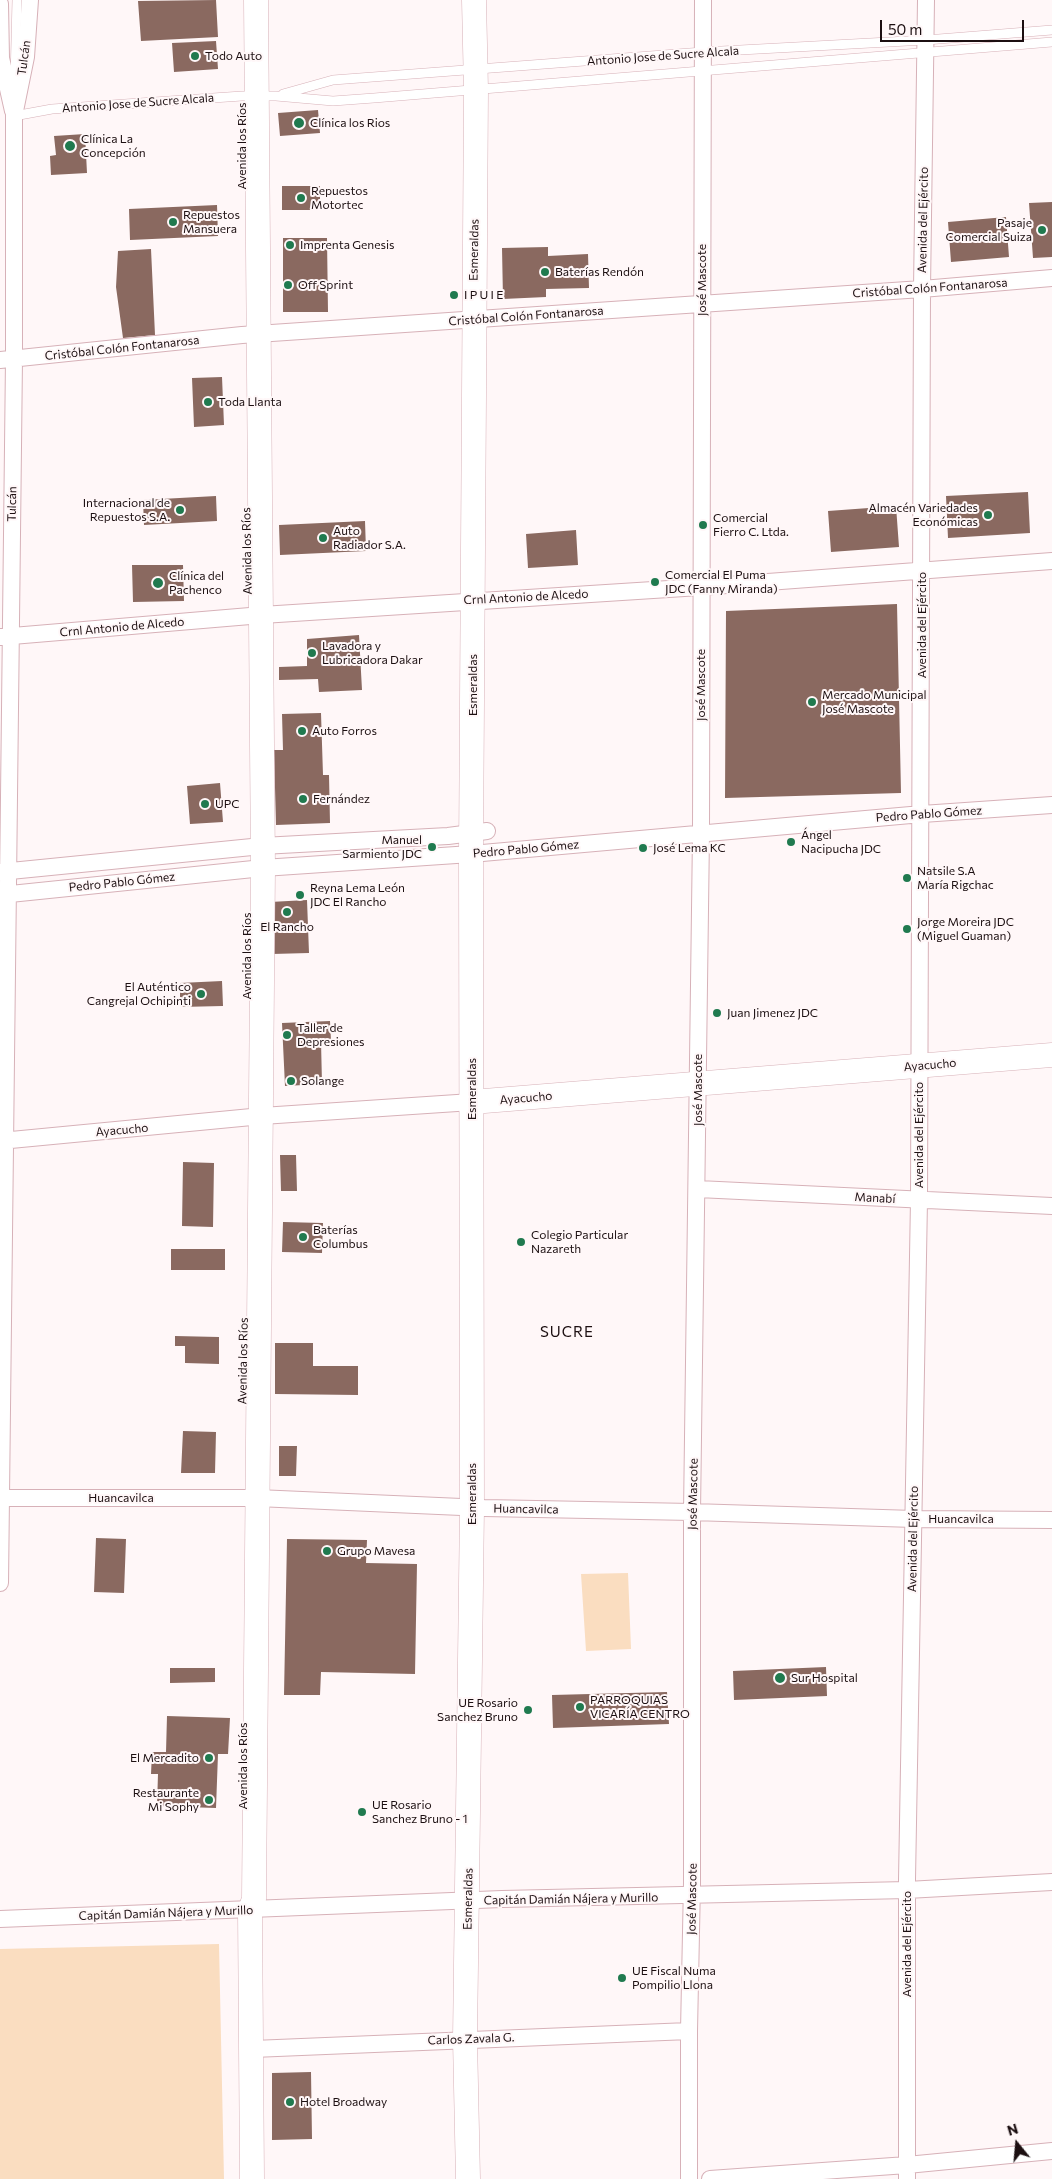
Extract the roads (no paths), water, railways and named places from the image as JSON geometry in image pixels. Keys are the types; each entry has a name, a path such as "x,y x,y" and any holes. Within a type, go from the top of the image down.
{"main road":[{"name":"Avenida los Ríos","path":"244,0 258,96"},
{"name":"Avenida los Ríos","path":"252,2179 253,2049 250,1910 254,1899 249,1498 254,1117 255,616 250,335 258,96 256,0"},
{"name":"Esmeraldas","path":"474,0 483,79"},
{"name":"Esmeraldas","path":"468,2179 473,2038 478,1508 483,79 489,0"},
{"name":"Ayacucho","path":"479,1101 1052,1055"},
{"name":"Esmeraldas","path":"473,2038 482,2179"}],"street":[{"name":"Tulcán","path":"7,116 26,57 30,0"},
{"name":"José Mascote","path":"689,2179 688,2031 692,1896 692,1512 698,1188 701,834 700,587 703,0"},
{"name":"Avenida del Ejército","path":"907,2172 907,1890 919,1200 922,814 922,289 926,0"},
{"name":"Tulcán","path":"0,4 1,58 7,116 0,1583"},
{"name":"Cristóbal Colón Fontanarosa","path":"7,360 250,335 922,289 1052,278"},
{"name":"Crnl Antonio de Alcedo","path":"5,636 481,600 922,572 1052,560"},
{"name":"Pedro Pablo Gómez","path":"4,872 255,858 479,842 701,834 922,814 1052,805"},
{"name":"Pedro Pablo Gómez","path":"4,895 255,858"},
{"name":"Ayacucho","path":"2,1141 254,1117 479,1101"},
{"name":"Manabí","path":"698,1188 1052,1206"},
{"name":"Huancavilca","path":"1,1498 249,1498 478,1508 914,1519 1052,1520"},
{"name":"Capitán Damián Nájera y Murillo","path":"0,1919 475,1901 907,1890 1052,1882"},
{"name":"Carlos Zavala G.","path":"253,2049 473,2038 688,2031"},
{"path":"710,2179 907,2172 1052,2151"}],"lane":[{"path":"7,116 17,0"},
{"name":"Antonio Jose de Sucre Alcala","path":"258,96 333,80 483,79 703,70 926,46 1052,30"},
{"name":"Antonio Jose de Sucre Alcala","path":"7,116 52,109 258,96 333,101 483,79 703,52 1052,42"}],"place":[{"name":"Todo Auto","path":"195,56"},
{"name":"Clínica los Rios","path":"299,123"},
{"name":"Clínica La Concepción","path":"70,146"},
{"name":"Repuestos Motortec","path":"301,198"},
{"name":"Repuestos Mansuera","path":"173,222"},
{"name":"Pasaje Comercial Suiza","path":"1042,230"},
{"name":"Imprenta Genesis","path":"290,245"},
{"name":"Baterías Rendón","path":"545,272"},
{"name":"Off Sprint","path":"288,285"},
{"name":"I P U I E","path":"454,295"},
{"name":"Toda Llanta","path":"208,402"},
{"name":"Internacional de Repuestos S.A.","path":"180,510"},
{"name":"Almacén Variedades Económicas","path":"988,515"},
{"name":"Comercial Fierro C. Ltda.","path":"703,525"},
{"name":"Auto Radiador S.A.","path":"323,538"},
{"name":"Comercial El Puma JDC (Fanny Miranda)","path":"655,582"},
{"name":"Clínica del Pachenco","path":"158,583"},
{"name":"Lavadora y Lubricadora Dakar","path":"312,653"},
{"name":"Mercado Municipal José Mascote","path":"812,702"},
{"name":"Auto Forros","path":"302,731"},
{"name":"Fernández","path":"303,799"},
{"name":"UPC","path":"205,804"},
{"name":"Ángel Nacipucha JDC","path":"791,842"},
{"name":"Manuel Sarmiento JDC","path":"432,847"},
{"name":"José Lema KC","path":"643,848"},
{"name":"Natsile S.A María Rigchac","path":"907,878"},
{"name":"Reyna Lema León JDC El Rancho","path":"300,895"},
{"name":"El Rancho","path":"287,912"},
{"name":"Jorge Moreira JDC (Miguel Guaman)","path":"907,929"},
{"name":"El Auténtico Cangrejal Ochipinti","path":"201,994"},
{"name":"Juan Jimenez JDC","path":"717,1013"},
{"name":"Taller de Depresiones","path":"287,1035"},
{"name":"Solange","path":"291,1081"},
{"name":"Baterías Columbus","path":"303,1237"},
{"name":"Colegio Particular Nazareth","path":"521,1242"},
{"name":"Grupo Mavesa","path":"327,1551"},
{"name":"Sur Hospital","path":"780,1678"},
{"name":"PARROQUIAS VICARÍA CENTRO","path":"580,1707"},
{"name":"UE Rosario Sanchez Bruno","path":"528,1710"},
{"name":"El Mercadito","path":"209,1758"},
{"name":"Restaurante Mi Sophy","path":"209,1800"},
{"name":"UE Rosario Sanchez Bruno - 1","path":"362,1812"},
{"name":"UE Fiscal Numa Pompilio Llona","path":"622,1978"},
{"name":"Hotel Broadway","path":"290,2102"}],"district":[{"name":"SUCRE","path":"567,1332"}]}
